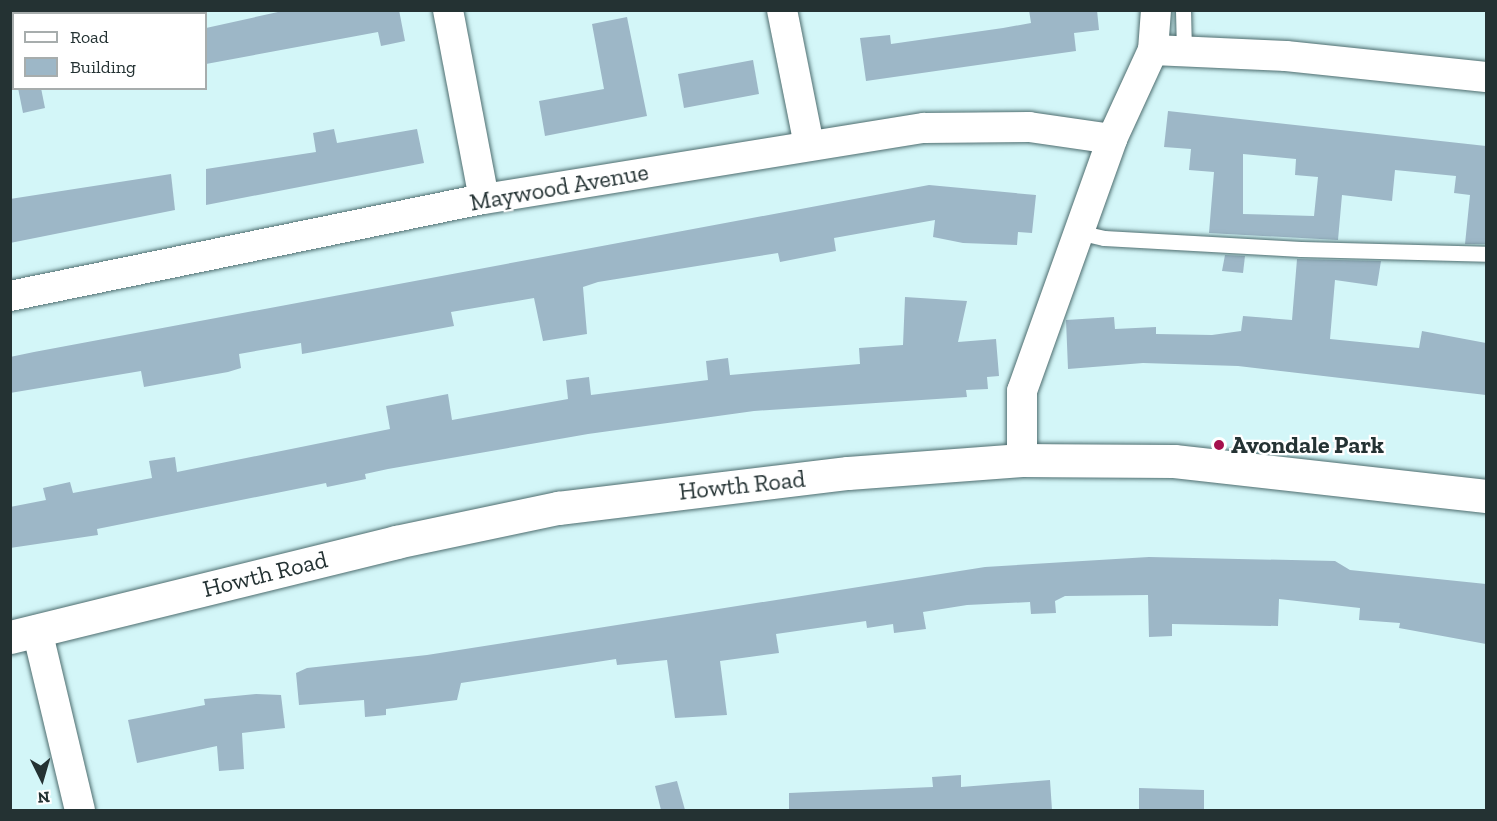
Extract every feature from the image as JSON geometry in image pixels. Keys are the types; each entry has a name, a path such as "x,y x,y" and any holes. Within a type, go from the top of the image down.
{"main road":[{"name":"Howth Road","path":"24,634 396,542 558,508 709,487 1022,460 1219,465 1486,496"}],"street":[{"path":"448,10 484,199"},
{"path":"782,10 809,145"},
{"path":"1022,460 1022,391 1112,139 1153,50 1156,10"},
{"path":"1153,50 1486,77"},
{"name":"Maywood Avenue","path":"10,296 484,199 924,128 1029,127 1112,139"},
{"path":"24,634 80,810"}],"lane":[{"path":"1184,10 1184,52"},
{"path":"1078,232 1104,238 1289,249 1486,254"}],"building":[{"path":"287,10 399,10 405,41 381,46 378,32 207,64 207,28"},
{"path":"1029,10 1097,10 1099,30 1074,33 1076,51 866,81 860,38 890,35 891,44 1003,28 1031,23"},
{"path":"627,17 647,116 545,136 539,101 604,89 592,24"},
{"path":"753,60 759,94 684,108 678,74"},
{"path":"18,90 41,90 45,108 23,113"},
{"path":"1168,111 1486,146 1486,244 1465,244 1470,195 1454,193 1456,176 1395,170 1392,201 1342,195 1338,240 1209,233 1214,172 1189,170 1191,149 1164,147","holes":["1243,154 1296,159 1295,175 1318,177 1314,216 1243,214"]},
{"path":"334,129 337,143 417,129 424,163 206,205 206,169 316,152 313,133"},
{"path":"171,174 175,210 10,243 10,199"},
{"path":"929,185 1036,195 1032,233 1018,232 1017,245 963,243 933,237 935,220 834,238 836,251 780,262 778,253 598,282 583,287 587,334 543,341 534,298 451,312 454,326 302,354 301,343 239,354 241,368 228,372 144,387 141,371 10,393 10,357"},
{"path":"1225,255 1245,256 1243,273 1222,271"},
{"path":"1297,259 1381,261 1377,286 1335,280 1330,339 1419,348 1422,331 1486,343 1486,395 1238,366 1143,363 1068,369 1066,320 1114,317 1115,329 1156,327 1156,334 1212,335 1241,331 1243,316 1292,320"},
{"path":"905,297 967,301 958,342 996,339 999,376 987,377 988,389 966,390 967,397 754,411 588,434 388,469 365,474 366,479 327,487 326,483 97,529 98,535 10,548 10,507 46,500 43,488 70,482 73,493 152,478 149,461 175,457 177,472 390,429 386,406 448,394 452,420 568,399 566,380 589,377 591,395 708,380 706,361 728,358 730,375 860,364 859,348 903,345"},
{"path":"1149,557 1335,561 1350,570 1486,584 1486,644 1399,628 1400,623 1359,620 1360,608 1279,599 1278,626 1172,624 1172,636 1149,637 1148,595 1065,596 1055,601 1056,613 1031,614 1030,602 967,605 923,612 926,629 894,633 893,624 867,628 866,621 776,634 779,653 720,661 727,715 675,718 667,660 617,665 616,659 461,683 457,700 386,709 386,715 365,717 364,700 299,705 296,673 307,668 427,655 985,567"},
{"path":"256,694 281,695 285,728 242,733 244,769 219,771 217,746 137,763 128,720 205,705 204,699"},
{"path":"961,775 961,787 1050,780 1052,810 789,810 789,793 933,787 932,777"},
{"path":"677,781 685,810 661,810 655,786"},
{"path":"1139,788 1204,790 1204,810 1139,810"}],"place":[{"name":"Avondale Park","path":"1219,445"}]}
